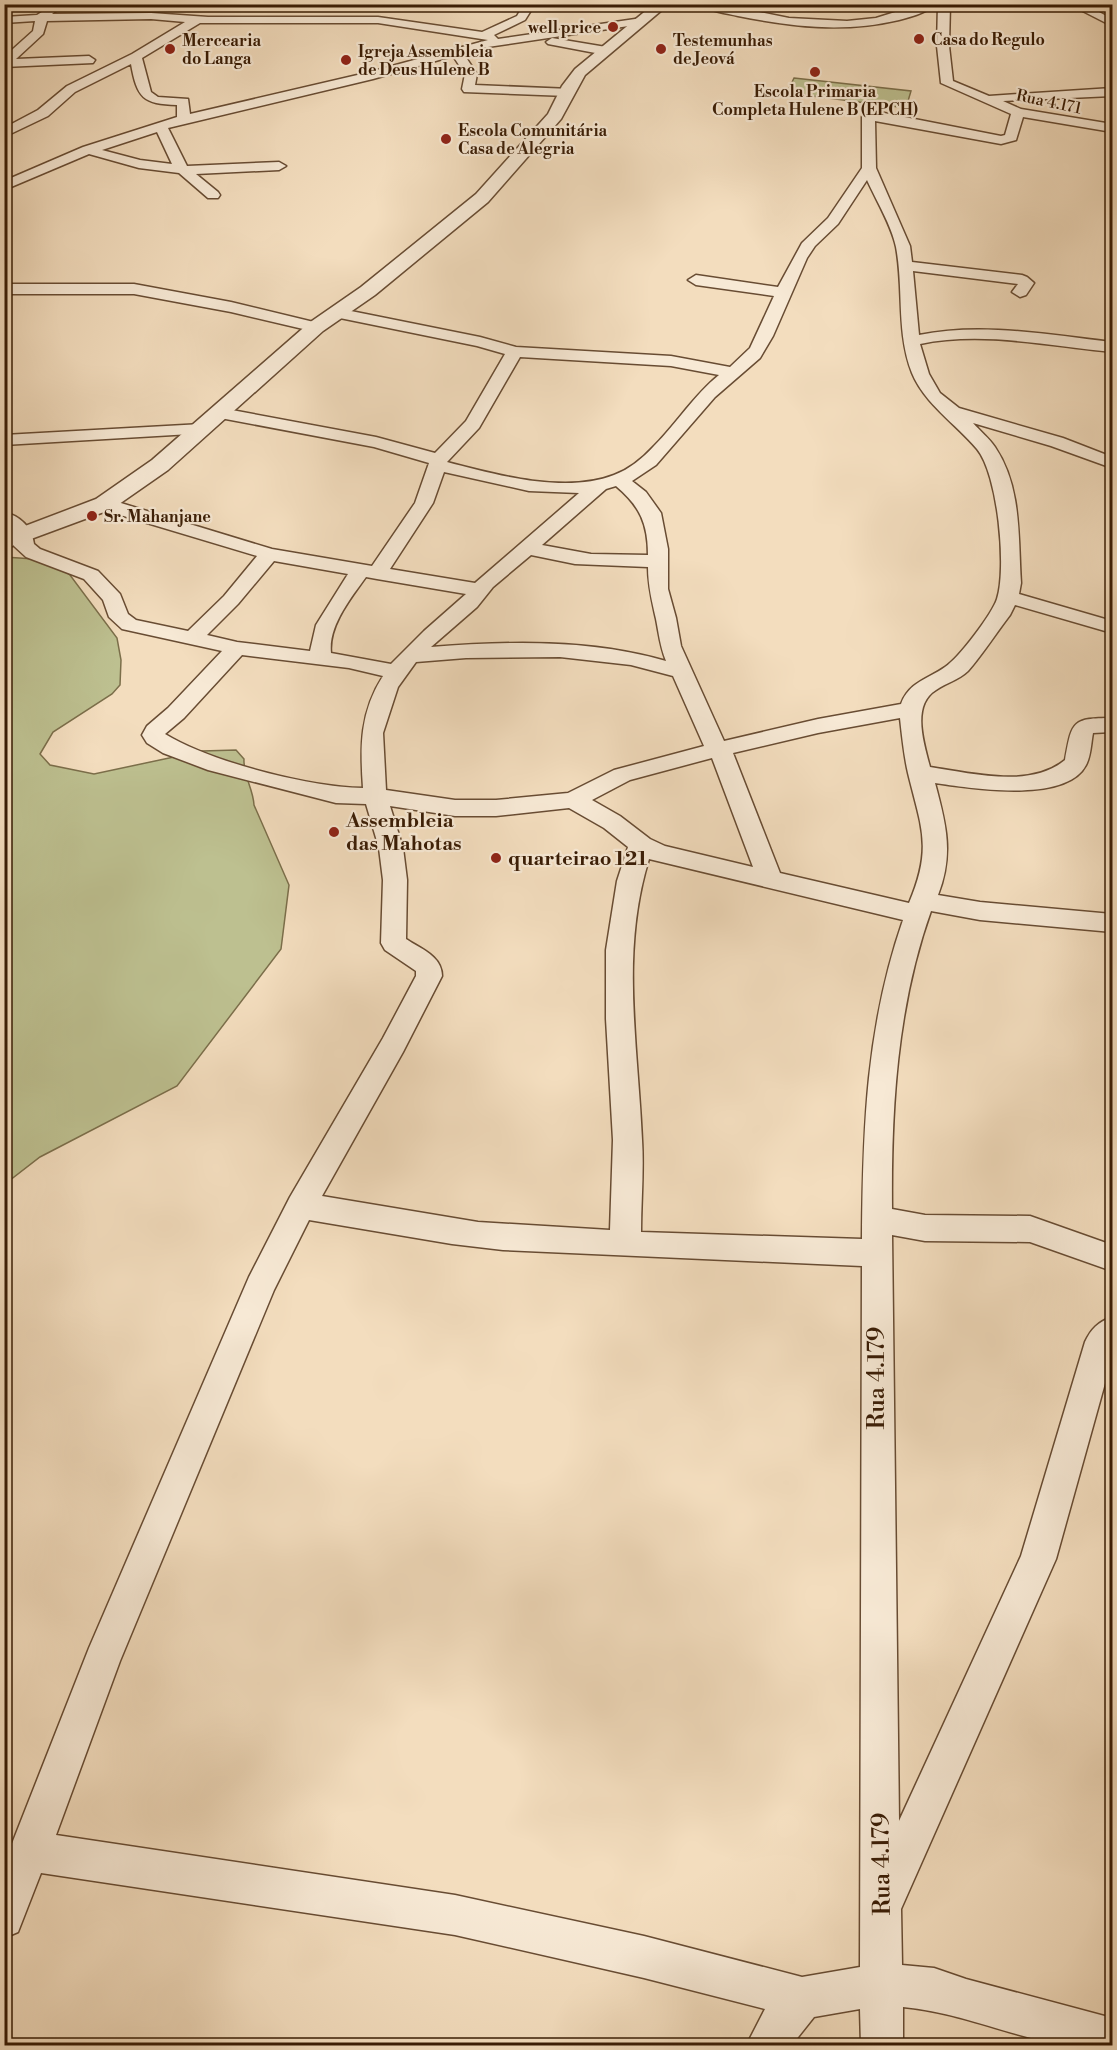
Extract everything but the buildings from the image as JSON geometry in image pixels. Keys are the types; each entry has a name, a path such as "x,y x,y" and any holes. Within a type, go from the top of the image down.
{"street":[{"path":"5,64 39,32 42,16 58,4"},
{"path":"484,35 521,18 530,4"},
{"path":"14,538 104,504 151,472 221,413 316,327 373,288 482,198 555,116 580,72 663,4"},
{"path":"703,4 772,21 803,25 850,24 890,18 916,12 932,4"},
{"name":"Rua 4.171","path":"944,4 945,79 947,83 1018,112 1045,119 1113,128"},
{"path":"1074,4 1113,23"},
{"path":"262,19 312,9"},
{"path":"228,19 246,10"},
{"path":"833,11 850,24"},
{"path":"4,20 42,16 378,20 484,35 504,41"},
{"path":"4,133 43,113 71,89 136,57 198,19"},
{"path":"4,186 88,150 183,118 369,76 504,41 642,21"},
{"path":"527,38 606,51"},
{"path":"456,52 471,74 468,89 567,92"},
{"path":"136,57 141,86 148,97 184,102 183,118"},
{"path":"5,64 89,60"},
{"path":"981,98 1113,92"},
{"path":"237,648 176,713 155,731 153,735 155,738 194,758 266,780 336,795 375,796 455,808 496,808 573,800 622,775 642,768 818,726 910,709 917,693 932,681 954,672 960,666 1003,611 1011,583 1009,526 1000,476 987,449 953,412 933,396 927,387 911,341 903,246 869,168 869,116 1001,140 1011,137 1018,112"},
{"path":"160,125 181,168 213,195"},
{"path":"88,150 139,164 186,170 279,165"},
{"path":"221,413 366,440 488,477 546,486 600,485 620,480 651,461 707,396 722,381 735,374 749,361 759,347 782,292 807,245 834,220 869,168"},
{"path":"906,266 1022,280 1026,283 1020,292"},
{"path":"696,280 782,292"},
{"path":"4,289 134,288 316,327"},
{"path":"336,313 480,342 515,352 670,361 735,374"},
{"path":"911,341 923,338 987,337 1113,347"},
{"path":"321,658 319,643 326,625 424,503 438,462 473,424 515,352"},
{"path":"953,412 1057,442 1113,463"},
{"path":"4,440 202,429"},
{"path":"620,480 639,496 651,513 656,537 658,589 669,630 670,646 712,741 720,750 770,878"},
{"path":"4,1918 106,1650 260,1287 301,1206 393,1045 429,976 429,967 394,943 395,880 391,848 375,796 372,733 387,687 396,672 411,656 431,635 470,603 478,590 600,485"},
{"path":"104,504 269,554 478,590"},
{"path":"4,518 12,522 14,538 33,553 91,575 113,598 123,622 237,648 321,658 396,672"},
{"path":"527,547 572,558 657,561"},
{"path":"192,639 231,600 269,554"},
{"path":"1008,597 1113,627"},
{"path":"411,656 438,652 576,649 630,657 681,672"},
{"name":"Rua 4.179","path":"882,2046 877,1139 882,1072 898,983 933,876 936,858 936,841 919,773 910,709"},
{"path":"919,773 984,781 1017,783 1038,781 1061,774 1076,763 1082,729 1092,725 1113,725"},
{"path":"573,800 612,822 641,845 677,858 921,908 1113,923"},
{"path":"625,1244 628,1128 617,994 617,966 624,906 641,845"},
{"path":"301,1206 445,1230 625,1244 876,1236 925,1228 1030,1229 1113,1258"},
{"path":"881,1906 1038,1559 1101,1342 1113,1331"},
{"path":"30,1851 455,1915 644,1957 802,1998 882,1984 934,1989 966,2000 1113,2039"},
{"path":"767,2046 778,2027 802,1998"}],"green space":[{"path":"794,78 911,91 906,108 787,93"},
{"path":"4,557 49,560 70,575 117,638 121,660 120,685 112,694 53,732 40,754 50,765 94,774 202,751 236,750 244,759 254,805 289,885 281,949 177,1086 40,1157 5,1184"}],"place":[{"name":"well price","path":"613,27"},
{"name":"Casa do Regulo","path":"919,39"},
{"name":"Mercearia do Langa","path":"170,49"},
{"name":"Testemunhas de Jeová","path":"661,49"},
{"name":"Igreja Assembleia de Deus Hulene B","path":"346,60"},
{"name":"Escola Primaria Completa Hulene B (EPCH)","path":"815,72"},
{"name":"Escola Comunitária Casa de Alegria","path":"446,139"},
{"name":"Sr. Mahanjane","path":"92,516"},
{"name":"Assembleia das Mahotas","path":"334,832"},
{"name":"quarteirao 121","path":"496,858"}]}
